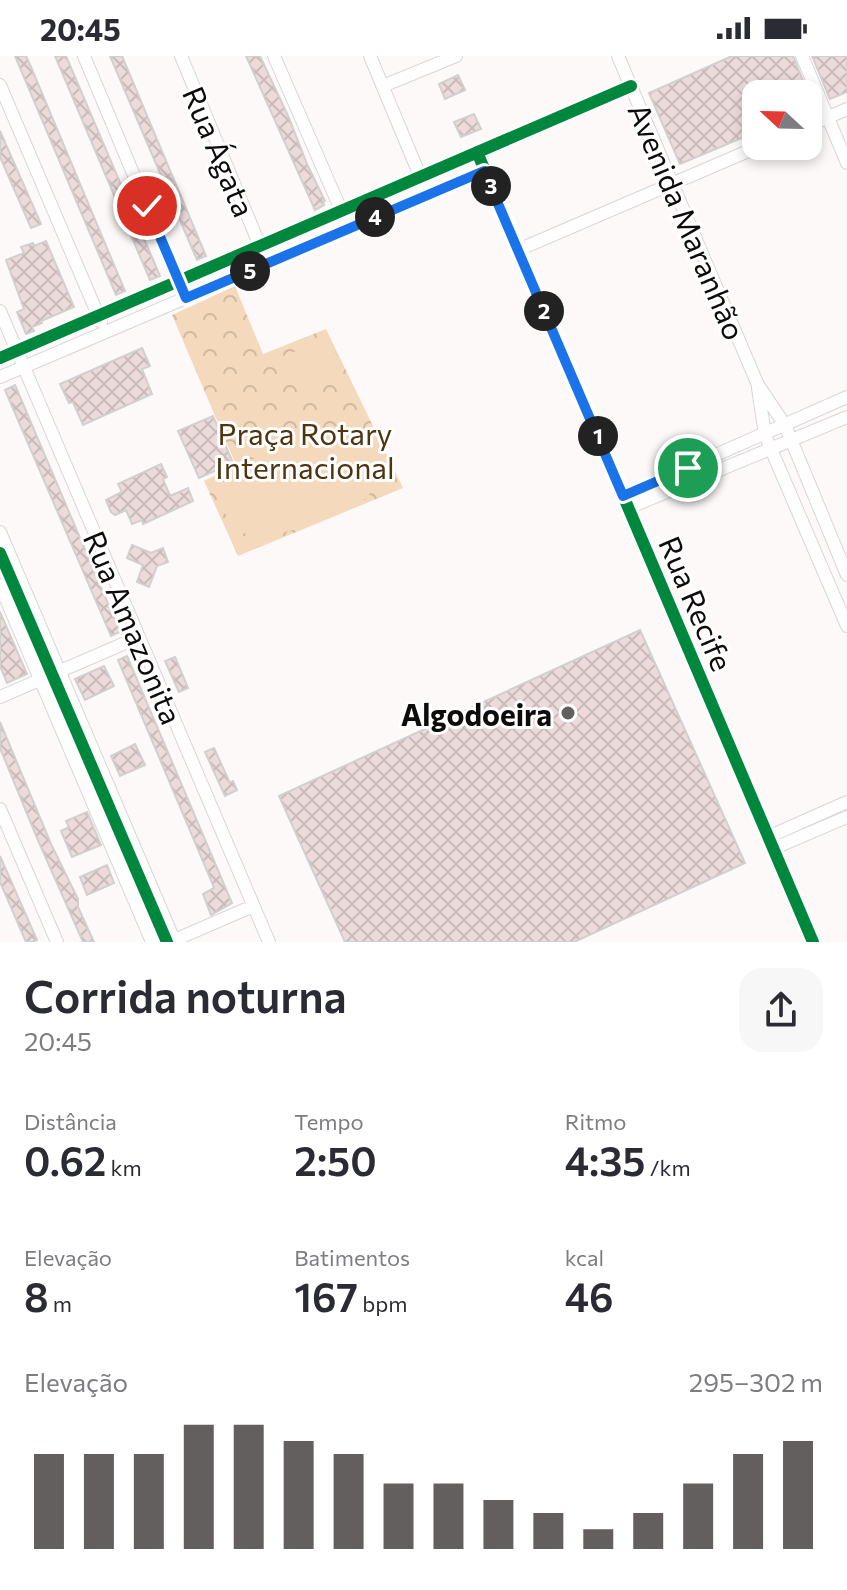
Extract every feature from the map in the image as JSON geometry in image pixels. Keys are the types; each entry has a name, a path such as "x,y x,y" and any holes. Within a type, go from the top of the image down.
{"street":[{"path":"84,56 186,298"},
{"name":"Rua Ágata","path":"181,56 260,246"},
{"path":"274,56 341,210"},
{"path":"370,56 420,176"},
{"path":"383,86 456,56"},
{"name":"Avenida Maranhão","path":"618,56 758,385"},
{"path":"802,56 847,163"},
{"path":"0,85 104,333"},
{"path":"0,358 631,86"},
{"path":"822,120 847,109"},
{"name":"Rua Recife","path":"477,152 813,942"},
{"path":"518,250 742,154"},
{"path":"0,377 484,171"},
{"name":"Rua Amazonita","path":"0,311 269,942"},
{"path":"758,385 785,425 847,575"},
{"path":"758,385 759,437 771,449 847,626"},
{"path":"626,502 847,397"},
{"path":"626,502 771,449 847,417"},
{"path":"0,532 173,941 253,906"},
{"path":"0,585 152,942"},
{"path":"0,697 139,637"},
{"path":"770,843 847,802"},
{"path":"0,809 57,942"},
{"path":"770,843 847,817"}],"green space":[{"name":"Praça Rotary Internacional","path":"235,286 263,354 326,329 403,488 238,556 204,481 236,465 172,315"},
{"path":"330,338 340,364 292,384 281,357"},
{"path":"336,426 362,432 377,445 381,464 379,476 367,497 314,522 267,537 245,533 235,527 227,518 223,497 231,474 240,464"}],"building":[{"path":"15,56 26,56 125,291 116,295"},
{"path":"55,56 66,56 160,276 150,280"},
{"path":"110,56 122,56 206,256 197,260"},
{"path":"246,56 260,56 289,118 325,201 315,210"},
{"path":"732,56 793,56 803,80 742,80 742,138 680,164 649,93"},
{"path":"812,56 847,56 847,92 830,99"},
{"path":"458,75 465,90 445,99 439,84"},
{"path":"474,114 481,129 461,137 454,122"},
{"path":"0,131 41,224 31,228 0,157"},
{"path":"46,241 74,307 41,321 32,327 34,331 26,334 17,312 24,309 6,260 24,253 21,247"},
{"path":"142,348 150,366 142,369 152,394 83,425 73,402 69,403 60,384"},
{"path":"15,385 120,632 111,636 5,390"},
{"path":"213,416 233,463 199,478 178,431"},
{"path":"161,464 170,496 188,488 193,501 143,524 142,520 132,524 126,510 115,515 111,512 106,500 122,492 118,484"},
{"path":"132,545 151,553 163,548 168,562 157,566 149,587 137,582 143,565 127,558"},
{"path":"0,612 27,674 7,683 0,666"},
{"name":"Algodoeira","path":"640,630 745,863 574,942 345,942 279,796"},
{"path":"127,656 232,903 211,915 203,894 214,888 118,660"},
{"path":"175,657 188,688 179,692 165,661"},
{"path":"104,666 114,686 85,700 75,679"},
{"path":"0,722 94,942 83,942 37,838 0,748"},
{"path":"135,744 145,765 120,776 111,756"},
{"path":"214,748 230,783 233,781 237,790 225,796 205,752"},
{"path":"87,812 101,845 72,857 61,831 69,827 66,821"},
{"path":"0,856 37,940 26,942 0,882"},
{"path":"107,865 114,883 87,895 80,877"}],"cycle path":[{"path":"0,358 631,86"},
{"path":"477,152 813,942"},
{"path":"0,553 167,942"}],"place":[{"name":"Algodoeira","path":"568,713"}],"route":[{"path":"147,206 186,298 484,171 623,496 688,468"}]}
